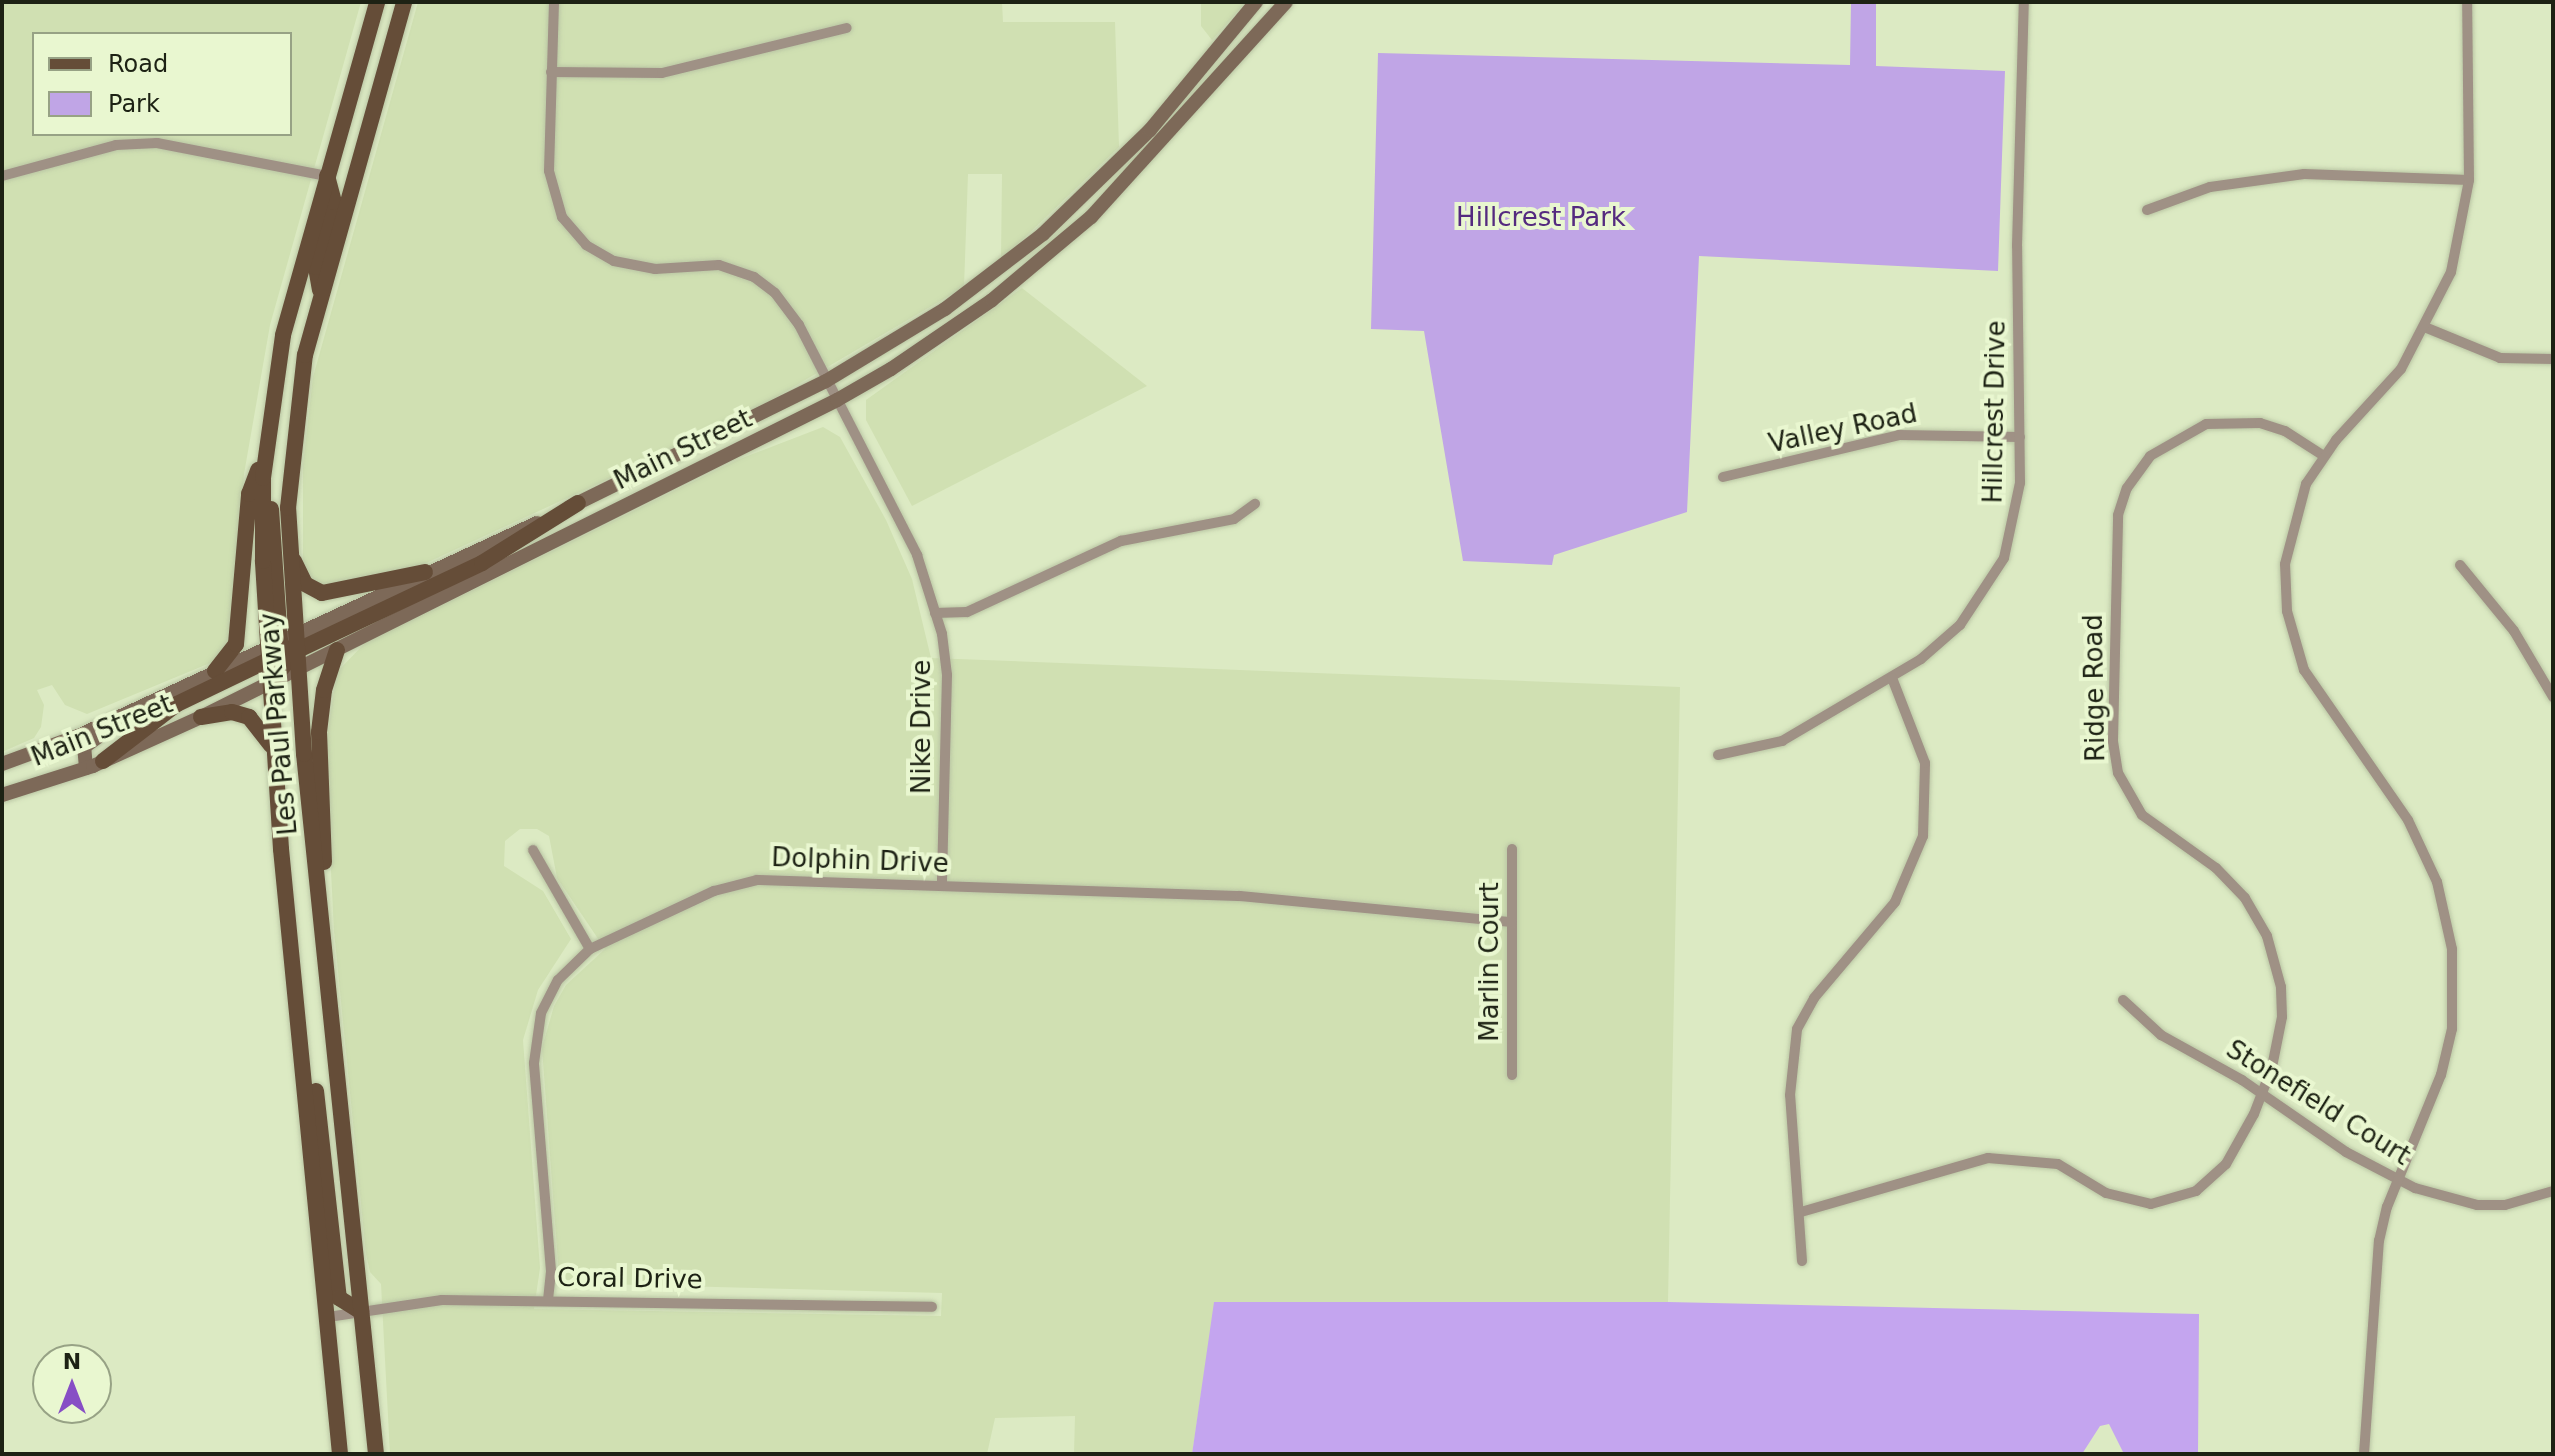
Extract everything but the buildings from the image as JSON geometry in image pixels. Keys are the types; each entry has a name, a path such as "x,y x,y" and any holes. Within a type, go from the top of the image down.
{"main road":[{"name":"Les Paul Parkway","path":"376,1454 322,920 284,652 261,531 264,459 283,335 377,2"},
{"name":"Les Paul Parkway","path":"341,1450 274,756 271,681 284,652 294,434 321,294 404,2"},
{"name":"Main Street","path":"2,795 103,761 201,717 271,681 284,652 425,572 578,503 826,381 945,309 1043,234 1150,130 1256,2"},
{"name":"Main Street","path":"2,764 43,749 215,671 284,652 337,650 837,400 951,328 1039,264 1091,217 1286,2"},
{"path":"1243,18 1259,32"},
{"path":"354,180 341,152 367,62 367,36"},
{"path":"321,294 316,267 334,202 327,176"},
{"path":"951,328 952,314 989,286 1000,266"},
{"path":"215,671 236,644 249,494 264,459"},
{"path":"103,761 177,704 482,563 578,503"},
{"path":"289,546 300,578 322,593 425,572"},
{"path":"322,920 325,846 319,732 324,690 337,650"},
{"path":"86,768 82,756 87,743 169,693"},
{"path":"201,717 232,712 249,717 263,729 274,756"},
{"path":"43,749 73,754 86,768"},
{"path":"300,1024 322,1119 339,1298 361,1312"}],"street":[{"name":"Nike Drive","path":"554,2 549,171 555,200 574,233 600,255 636,267 719,265 754,277 796,321 901,518 935,613 945,657 947,697 942,886"},
{"name":"Hillcrest Drive","path":"1718,755 1782,741 1892,678 1948,638 2000,567 2018,511 2017,246 2024,2"},
{"path":"2364,1454 2373,1280 2398,1178 2441,1075 2452,1029 2452,949 2437,882 2423,850 2313,686 2290,627 2284,580 2290,530 2306,484 2324,456 2392,381 2427,328 2451,272 2469,180 2467,2"},
{"path":"551,72 662,73 847,28"},
{"path":"2,176 116,145 157,143 327,176"},
{"path":"2147,210 2210,187 2291,176 2469,180"},
{"path":"2427,328 2500,358 2553,359"},
{"name":"Ridge Road","path":"1801,1212 1964,1163 2006,1157 2058,1164 2121,1199 2167,1202 2196,1191 2215,1176 2262,1093 2282,1017 2277,965 2267,936 2223,874 2142,815 2115,764 2116,533 2122,501 2141,465 2164,444 2195,427 2231,420 2260,423 2285,431 2324,456"},
{"name":"Valley Road","path":"1723,477 1899,435 2020,437"},
{"path":"935,613 967,612 1121,541 1234,519 1255,504"},
{"path":"2460,565 2514,631 2553,697"},
{"path":"1802,1261 1801,1212 1790,1095 1797,1029 1814,998 1895,902 1923,836 1925,763 1892,678"},
{"name":"Marlin Court","path":"1512,849 1512,1075"},
{"path":"533,850 590,949"},
{"name":"Dolphin Drive","path":"548,1300 533,1048 550,993 590,949 737,883 1240,896 1512,922"},
{"name":"Stonefield Court","path":"2123,1000 2161,1035 2262,1093 2346,1152 2398,1178 2477,1205 2505,1205 2553,1191"},
{"name":"Coral Drive","path":"328,1317 442,1300 932,1307"}],"shaded area":[{"path":"2,2 361,2 270,325 244,474 232,641 215,661 87,714 65,705 52,685 37,690 44,705 41,727 34,738 2,752"},
{"path":"418,2 1002,2 1003,22 1115,22 1119,147 1001,260 1002,174 968,174 964,287 740,418 409,571 329,588 312,580 303,563 303,465 313,377"},
{"path":"1201,2 1246,2 1212,40 1201,26"},
{"path":"1022,288 1147,386 912,506 866,420 866,400"},
{"path":"823,427 840,437 886,520 912,579 931,658 1680,687 1668,1302 1215,1302 1192,1454 1074,1454 1075,1416 995,1418 987,1454 390,1454 381,1284 370,1272 366,1254 334,931 325,751 337,672 365,643 737,460","holes":["520,829 537,829 549,836 557,878 605,949 566,985 554,1006 542,1048 559,1276 565,1283 942,1293 941,1316 534,1309 540,1268 523,1040 538,990 571,939 543,891 504,866 505,841"]},
{"path":"1214,1302 1668,1302 2199,1314 2198,1454 2124,1454 2109,1424 2100,1426 2082,1454 1192,1454"}],"green space":[{"name":"Hillcrest Park","path":"1851,2 1876,2 1876,66 2005,71 1998,271 1699,256 1687,512 1554,555 1552,565 1463,561 1424,331 1371,329 1378,53 1850,65"}]}
